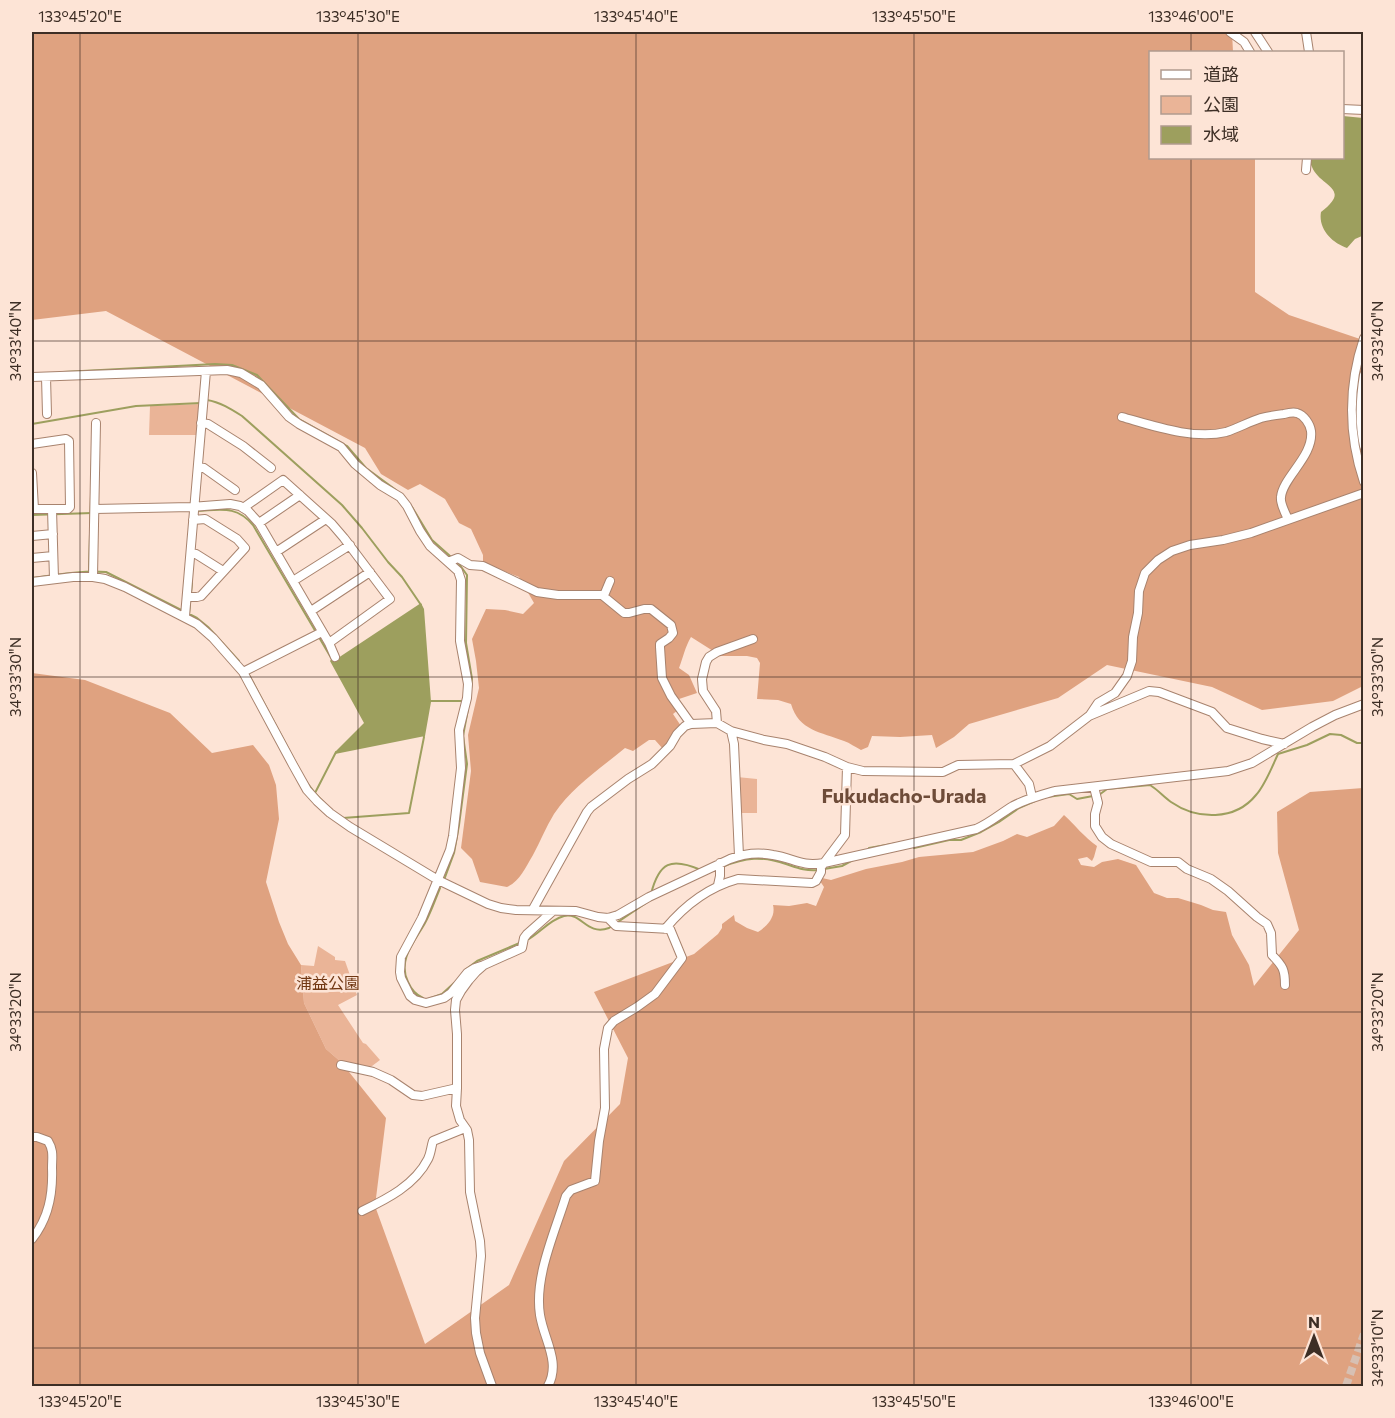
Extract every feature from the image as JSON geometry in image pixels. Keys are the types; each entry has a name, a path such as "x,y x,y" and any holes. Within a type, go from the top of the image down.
{"street":[{"path":"1230,32 1244,42 1249,51"},
{"path":"1255,32 1267,51"},
{"path":"1306,32 1309,51"},
{"path":"1344,109 1364,110"},
{"path":"1306,170 1307,159"},
{"path":"1364,338 1355,372 1352,421 1357,461 1364,482"},
{"path":"32,377 227,370 241,374 253,379 261,386 289,417 341,447 355,464 380,485 400,497 408,506 430,546 458,571 461,580 460,641 468,684 459,730 460,768 450,850 422,918 401,957 401,978 410,996 426,1003 444,998 452,993 467,973 519,950 527,934 554,911"},
{"path":"185,613 189,597 193,553 206,371"},
{"path":"1364,375 1360,420 1364,446"},
{"path":"46,376 47,414"},
{"path":"1122,417 1186,433 1210,434 1226,432 1263,418 1291,413 1299,414 1311,428 1311,439 1303,459 1284,487 1281,498 1288,519"},
{"path":"93,573 96,423"},
{"path":"203,423 243,446 271,468"},
{"path":"32,444 66,439 69,441 70,507 52,512 33,509 32,473"},
{"path":"200,467 236,490"},
{"path":"243,508 284,480 350,545 390,599 329,642"},
{"path":"1089,716 1098,703 1115,693 1127,676 1132,661 1140,591 1145,573 1158,560 1172,550 1251,533 1364,493"},
{"path":"259,523 300,495"},
{"path":"95,512 195,512 231,504 243,508 259,523 311,611 318,634 329,642 335,657"},
{"path":"52,512 54,576"},
{"path":"189,597 201,596 245,548 237,539 195,512"},
{"path":"276,552 326,519"},
{"path":"32,536 53,534"},
{"path":"293,581 350,545"},
{"path":"193,553 223,571"},
{"path":"32,558 53,556"},
{"path":"448,562 458,558 470,565 483,566 537,592 602,595 624,613 651,609 674,630 672,636 660,644 662,678 671,696 691,724"},
{"path":"311,611 370,572"},
{"path":"32,582 54,576 73,577 93,573 185,613 213,638 243,672 307,790 317,801 350,827 438,880 501,908 576,911 612,922 670,929 682,958 655,994 614,1021 608,1028 604,1049 605,1108 595,1181 571,1190 566,1196 545,1263 539,1290 539,1313 554,1363 553,1377 548,1386"},
{"path":"602,595 610,582"},
{"path":"243,672 318,634"},
{"path":"717,723 716,711 704,691 702,679 706,662 717,652 753,639"},
{"path":"533,909 586,812 628,779 652,764 670,746 677,734 685,726 691,724 717,723 731,731 787,744 863,771 943,772 958,765 1014,764 1050,746 1089,716 1144,692 1159,692 1212,712 1227,728 1284,744"},
{"path":"612,922 618,915 651,896 703,871 720,867 739,856 775,855 822,867 976,829 1015,805 1032,797 1055,791 1095,792 1228,771 1252,763 1335,715 1364,704"},
{"path":"731,731 734,744 739,856"},
{"path":"1014,764 1029,784 1032,797"},
{"path":"665,929 678,914 718,885 738,879 812,883 816,881 822,867 845,835 847,767"},
{"path":"1095,792 1098,802 1095,826 1102,837 1111,844 1151,862 1178,862 1228,891 1267,924 1271,933 1272,955 1282,965 1285,985"},
{"path":"718,885 720,867"},
{"path":"484,965 469,980 456,1000 456,1112 469,1140 470,1192 481,1256 475,1318 476,1333 480,1353 492,1386"},
{"path":"341,1065 373,1072 391,1080 413,1095 422,1096 457,1088"},
{"path":"362,1211 399,1191 412,1180 423,1168 433,1141 465,1128"},
{"path":"32,1137 48,1141 52,1149 53,1187 50,1205 39,1230 32,1239"}],"green space":[{"path":"200,404 197,435 149,435 150,406"},
{"path":"737,777 757,779 757,813 738,813"},
{"name":"浦益公園","path":"318,946 335,957 335,960 345,961 357,995 338,1005 363,1043 380,1060 368,1069 341,1062 326,1049 304,1003 301,965 314,966"}],"shaded area":[{"path":"32,32 1232,32 1233,51 1149,51 1149,159 1255,159 1255,292 1289,315 1363,340 1363,686 1333,701 1262,710 1212,687 1107,665 1058,698 969,724 936,748 932,735 872,736 868,747 861,750 805,725 799,720 791,704 778,700 757,699 760,663 757,658 721,656 691,637 679,668 689,675 697,693 673,701 678,710 673,714 681,726 663,749 655,740 649,740 633,751 625,748 587,778 561,804 519,878 507,887 480,882 472,859 461,848 471,771 468,735 479,688 472,639 486,609 523,614 534,603 519,577 483,563 483,555 471,529 459,523 445,499 420,484 408,490 381,474 365,448 106,311 32,320"},
{"path":"32,673 85,680 170,713 212,753 253,745 269,765 276,785 279,819 266,882 288,944 301,965 304,1003 326,1049 341,1062 386,1118 375,1206 425,1344 509,1285 564,1161 620,1104 628,1058 594,992 694,954 718,934 722,924 734,915 735,921 758,932 770,921 773,905 789,906 807,903 816,906 824,887 820,881 822,878 831,880 919,857 973,852 1017,834 1027,837 1054,826 1064,815 1097,846 1092,861 1087,857 1078,859 1081,865 1094,867 1102,862 1118,859 1136,865 1154,893 1226,912 1232,935 1249,965 1254,986 1299,930 1278,853 1277,812 1310,792 1363,788 1363,1386 32,1386"}],"water":[{"path":"1344,116 1363,118 1363,234 1347,248 1336,243 1324,230 1321,212 1334,198 1334,192 1311,166 1310,159 1344,159"},
{"path":"421,603 424,609 431,702 425,736 335,754 364,723 330,661"}],"waterway":[{"path":"63,372 232,365 257,375 299,419 347,446 366,468 396,490"},
{"path":"206,402 207,400 221,404 242,416 342,505 402,577 421,605"},
{"path":"32,424 136,406 201,403"},
{"path":"89,572 92,458"},
{"path":"412,507 432,540 450,556"},
{"path":"197,511 228,510 240,514 253,525 333,661"},
{"path":"167,511 191,511"},
{"path":"32,515 92,513"},
{"path":"459,564 467,575 466,643 472,679 470,698"},
{"path":"32,578 78,572 106,572 197,618 239,661"},
{"path":"189,614 192,583"},
{"path":"249,675 305,780 325,804"},
{"path":"429,701 464,701"},
{"path":"444,880 454,853 459,825 467,764 463,736 468,709"},
{"path":"341,817 409,813 423,733"},
{"path":"1099,795 1107,789 1150,785 1181,808 1204,815 1227,813 1238,810 1256,795 1278,754 1307,745 1330,734 1341,735 1357,743 1364,743"},
{"path":"315,793 336,752"},
{"path":"1047,797 1069,794 1077,799 1093,796"},
{"path":"912,845 914,848 949,840 961,840 981,832 1019,808 1035,801"},
{"path":"869,848 909,841"},
{"path":"722,867 739,861 762,859 802,869 818,870"},
{"path":"824,869 842,866 853,860"},
{"path":"651,894 658,875 668,865 682,864 701,870"},
{"path":"423,998 408,982 405,974 406,958 427,919 440,888"},
{"path":"527,940 554,920 564,916 575,917 595,929 609,928 650,900"},
{"path":"465,970 477,961 522,942"},
{"path":"431,998 442,994 454,983"}],"tunnel":[{"path":"1346,1386 1364,1334"}],"district":[{"name":"Fukudacho-Urada","path":"904,796"}]}
